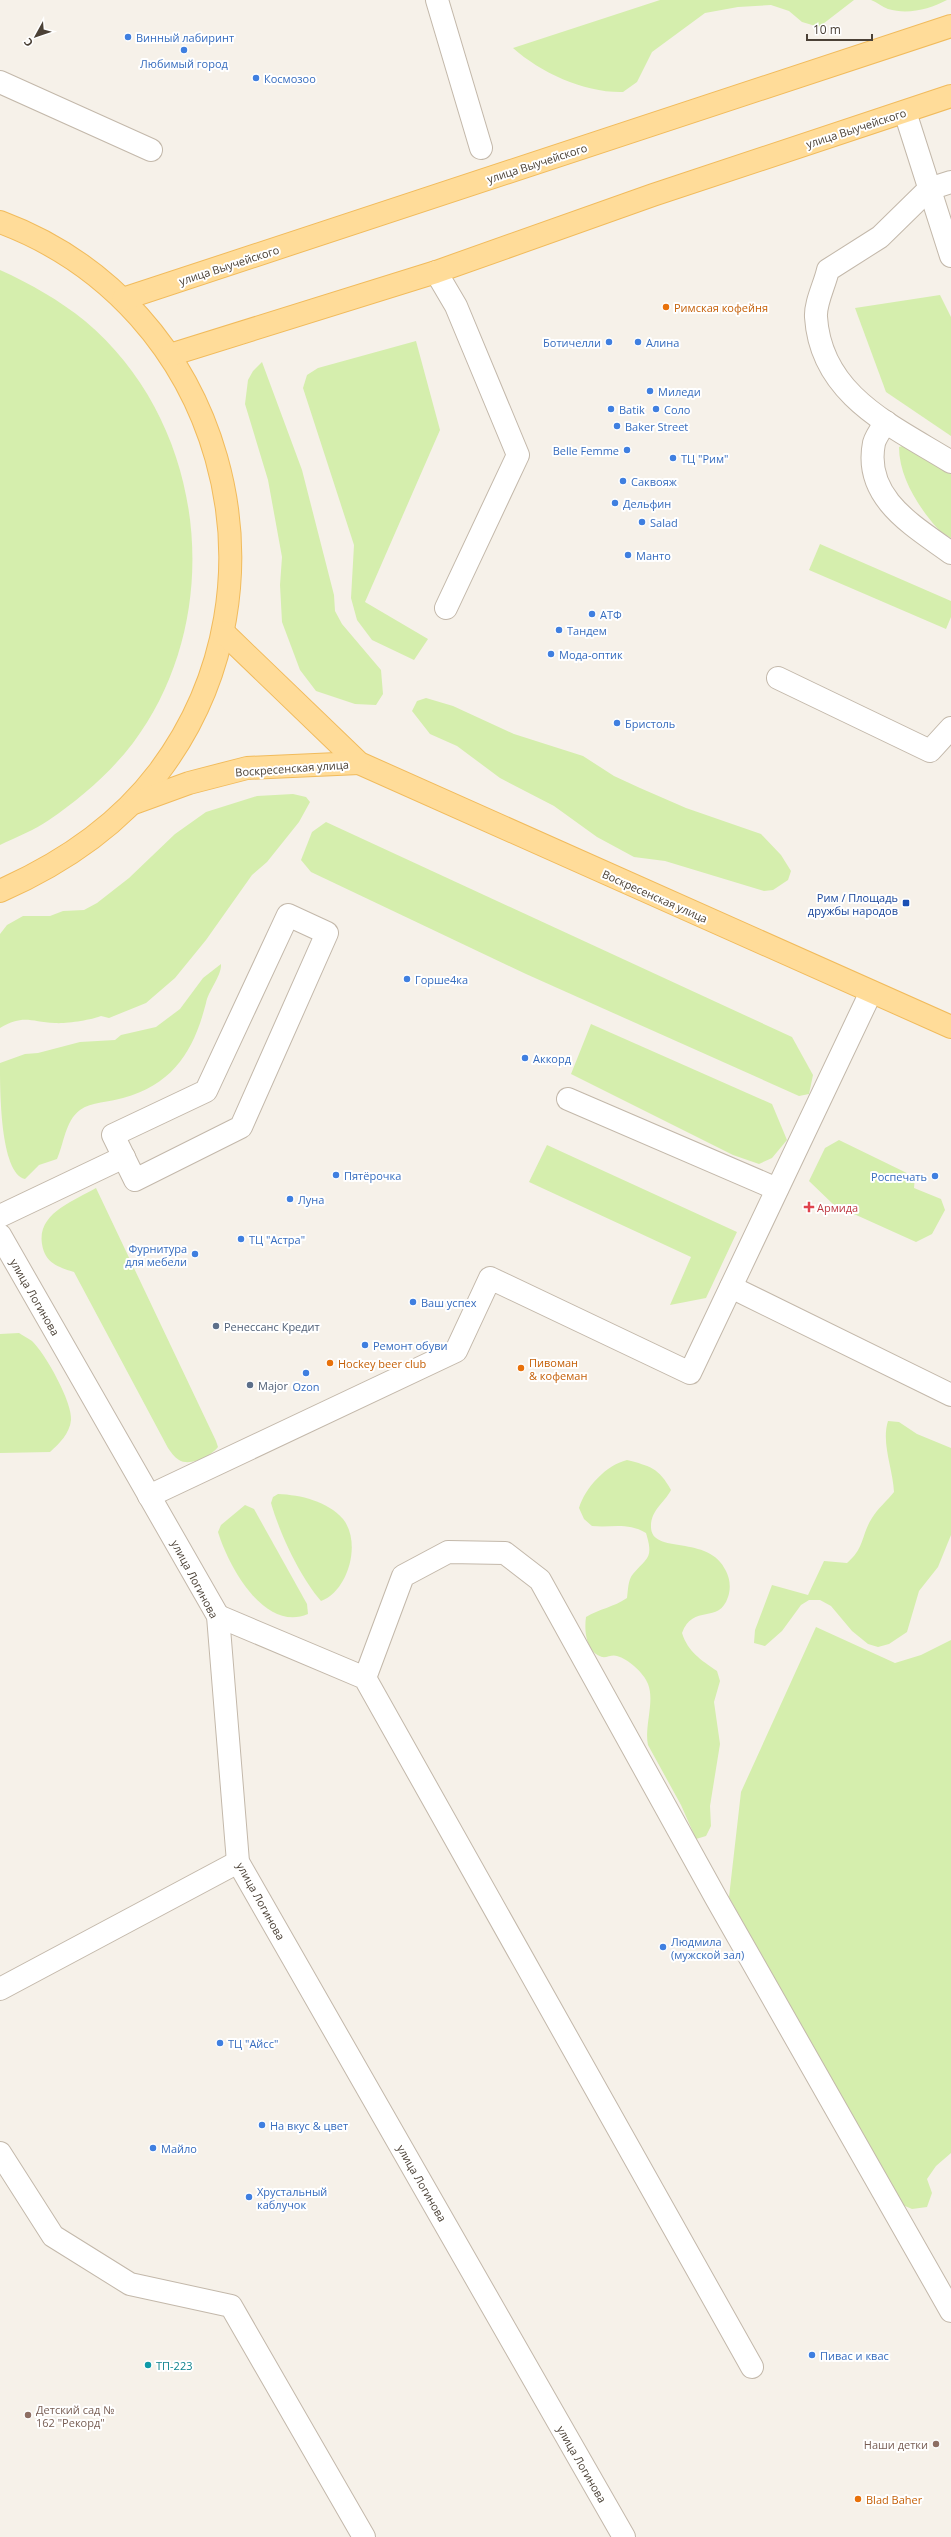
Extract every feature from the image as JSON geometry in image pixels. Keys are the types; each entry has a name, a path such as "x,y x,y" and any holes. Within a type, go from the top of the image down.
{"main road":[{"name":"улица Выучейского","path":"123,299 951,26"},
{"name":"улица Выучейского","path":"170,355 436,272 653,195 951,96"},
{"path":"0,222 56,248 91,271 123,299 148,326 170,355 197,404 212,441 224,488 230,536 230,584 223,632 213,669 199,706 181,740 158,773 133,803 93,839 48,869 0,891"},
{"name":"Воскресенская улица","path":"223,632 359,763 951,1027"},
{"name":"Воскресенская улица","path":"133,803 189,783 247,768 359,763"}],"street":[{"path":"437,0 481,148"},
{"path":"0,82 151,150"},
{"path":"905,112 918,148 929,189 951,256"},
{"path":"951,182 929,189 880,237 828,270 816,316 823,351 839,382 866,410 951,462"},
{"path":"436,272 456,306 518,455 446,608"},
{"path":"886,422 874,442 872,462 878,489 900,516 951,553"},
{"path":"778,678 930,751 951,728"},
{"path":"288,914 327,933 241,1127 135,1180 124,1157 114,1135 206,1090 288,914"},
{"path":"150,1496 456,1351 490,1278 690,1373 871,992"},
{"path":"568,1099 777,1189"},
{"path":"0,1216 124,1157"},
{"name":"улица Логинова","path":"0,1235 218,1616 238,1862 624,2537"},
{"path":"731,1287 951,1395"},
{"path":"365,1678 403,1576 448,1552 505,1554 540,1580 716,1898 951,2311"},
{"path":"218,1616 365,1678 752,2367"},
{"path":"0,1989 238,1862"},
{"path":"0,2153 53,2236 130,2284 231,2306 364,2537"}],"green space":[{"path":"660,0 854,0 819,27 802,22 789,11 771,5 738,7 705,13 652,52 637,82 623,92 594,89 564,80 537,66 513,48"},
{"path":"871,0 947,0 919,10 896,11 888,9"},
{"path":"0,270 44,293 85,321 126,363 157,412 179,466 190,523 192,581 183,638 163,693 133,743 115,765 94,785 61,812 44,824 0,845"},
{"path":"940,295 951,317 951,436 886,392 855,308"},
{"path":"416,341 440,430 365,602 428,639 414,660 372,640 357,620 351,598 354,545 303,388 307,375 318,368"},
{"path":"262,362 302,470 334,595 335,611 342,624 381,670 383,694 376,705 355,704 316,691 300,670 282,622 280,585 282,557 268,480 245,404 248,380 253,371"},
{"path":"906,445 951,468 951,538 931,521 917,502 906,481 902,470 899,447"},
{"path":"820,544 951,601 951,617 946,629 809,570"},
{"path":"426,698 453,706 514,734 583,756 614,776 640,788 686,808 761,834 781,855 791,871 788,880 773,890 764,891 665,861 634,857 597,837 554,806 500,778 457,746 430,734 412,711 417,701"},
{"path":"293,794 306,797 310,802 299,822 267,862 252,875 206,940 175,978 146,1003 109,1018 101,1016 85,1020 59,1023 21,1020 15,1021 0,1028 0,934 7,925 23,916 50,916 63,911 84,910 97,903 129,878 175,834 206,812 257,796"},
{"path":"326,822 792,1037 813,1075 809,1094 799,1096 526,974 311,872 301,860 312,832"},
{"path":"221,964 219,973 207,998 195,1036 188,1050 169,1074 156,1084 141,1092 123,1098 84,1107 71,1120 57,1159 39,1165 25,1179 17,1173 11,1162 6,1147 3,1129 0,1092 0,1063 25,1054 38,1053 80,1042 115,1040 121,1035 156,1027 180,1009 203,978"},
{"path":"591,1024 772,1104 787,1140 772,1158 759,1164 733,1155 571,1074"},
{"path":"839,1140 915,1177 914,1188 941,1199 945,1210 932,1234 916,1242 834,1205 809,1181 825,1148"},
{"path":"547,1145 737,1232 706,1298 670,1305 691,1257 529,1182"},
{"path":"96,1188 216,1441 218,1447 200,1460 184,1462 177,1459 171,1453 74,1272 58,1266 46,1256 42,1244 42,1233 45,1224 59,1209"},
{"path":"19,1333 32,1341 44,1356 68,1402 71,1420 69,1429 60,1442 50,1452 0,1453 0,1334"},
{"path":"888,1421 899,1422 917,1434 951,1448 951,1535 938,1567 919,1591 907,1632 889,1644 878,1647 868,1644 852,1631 831,1606 820,1600 809,1600 801,1605 782,1631 765,1646 754,1643 755,1630 772,1585 808,1595 824,1561 847,1563 853,1557 860,1547 872,1518 894,1492 886,1438"},
{"path":"627,1460 648,1466 658,1472 671,1490 653,1515 651,1526 653,1535 660,1540 707,1552 718,1559 726,1571 729,1580 729,1594 724,1605 719,1610 693,1619 687,1624 682,1633 691,1650 700,1659 717,1671 720,1681 714,1702 720,1744 710,1806 711,1826 706,1836 696,1839 681,1805 648,1745 647,1730 650,1691 646,1680 635,1667 626,1660 615,1656 602,1657 592,1651 587,1640 585,1628 586,1617 617,1604 627,1598 628,1585 631,1576 648,1557 649,1553 646,1533 626,1526 592,1526 584,1519 579,1508 586,1493 597,1478 611,1467"},
{"path":"278,1494 296,1496 321,1503 337,1513 349,1529 352,1553 345,1577 330,1596 321,1601 298,1568 285,1541 271,1503 273,1497"},
{"path":"245,1505 254,1509 307,1604 308,1614 292,1617 277,1614 263,1605 250,1592 239,1577 223,1546 218,1532 221,1525"},
{"path":"816,1627 895,1663 921,1655 951,1640 951,2153 936,2166 927,2179 932,2193 927,2207 912,2209 898,2203 729,1897 741,1792"}],"place":[{"name":"Винный лабиринт","path":"128,37"},
{"name":"Любимый город","path":"184,50"},
{"name":"Космозоо","path":"256,78"},
{"name":"Римская кофейня","path":"666,307"},
{"name":"Ботичелли","path":"609,342"},
{"name":"Алина","path":"638,342"},
{"name":"Миледи","path":"650,391"},
{"name":"Batik","path":"611,409"},
{"name":"Соло","path":"656,409"},
{"name":"Baker Street","path":"617,426"},
{"name":"Belle Femme","path":"627,450"},
{"name":"ТЦ \"Рим\"","path":"673,458"},
{"name":"Саквояж","path":"623,481"},
{"name":"Дельфин","path":"615,503"},
{"name":"Salad","path":"642,522"},
{"name":"Манто","path":"628,555"},
{"name":"АТФ","path":"592,614"},
{"name":"Тандем","path":"559,630"},
{"name":"Мода-оптик","path":"551,654"},
{"name":"Бристоль","path":"617,723"},
{"name":"Рим / Площадь дружбы народов","path":"906,903"},
{"name":"Горше4ка","path":"407,979"},
{"name":"Аккорд","path":"525,1058"},
{"name":"Пятёрочка","path":"336,1175"},
{"name":"Роспечать","path":"935,1176"},
{"name":"Луна","path":"290,1199"},
{"name":"Армида","path":"809,1207"},
{"name":"ТЦ \"Астра\"","path":"241,1239"},
{"name":"Фурнитура для мебели","path":"195,1254"},
{"name":"Ваш успех","path":"413,1302"},
{"name":"Ренессанс Кредит","path":"216,1326"},
{"name":"Ремонт обуви","path":"365,1345"},
{"name":"Hockey beer club","path":"330,1363"},
{"name":"Пивоман & кофеман","path":"521,1368"},
{"name":"Ozon","path":"306,1373"},
{"name":"Major","path":"250,1385"},
{"name":"Людмила (мужской зал)","path":"663,1947"},
{"name":"ТЦ \"Айсс\"","path":"220,2043"},
{"name":"На вкус & цвет","path":"262,2125"},
{"name":"Майло","path":"153,2148"},
{"name":"Хрустальный каблучок","path":"249,2197"},
{"name":"Пивас и квас","path":"812,2355"},
{"name":"ТП-223","path":"148,2365"},
{"name":"Детский сад № 162 \"Рекорд\"","path":"28,2415"},
{"name":"Наши детки","path":"936,2444"},
{"name":"Blad Baher","path":"858,2499"}]}
